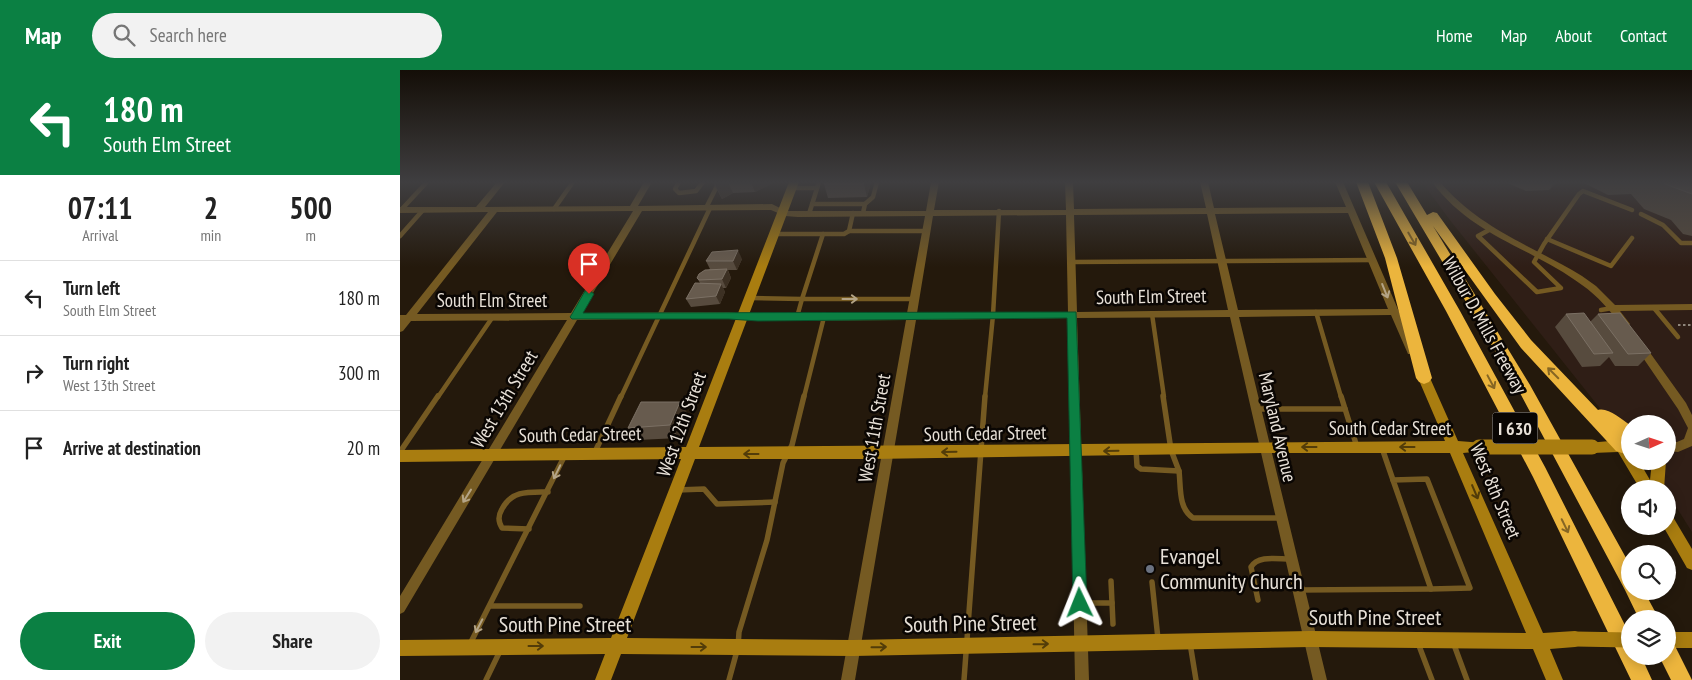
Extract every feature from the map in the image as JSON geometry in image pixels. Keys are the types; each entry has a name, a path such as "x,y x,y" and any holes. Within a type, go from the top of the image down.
{"highway":[{"path":"1373,210 1391,258 1424,378"},
{"name":"Wilbur D. Mills Freeway","path":"1396,210 1453,311 1539,472 1642,680"},
{"name":"Wilbur D. Mills Freeway","path":"1418,210 1525,389 1621,566"},
{"path":"1428,210 1490,297 1533,351 1572,392 1612,423 1621,434"},
{"path":"1674,665 1682,680"}],"main road":[{"name":"West 12th Street","path":"603,680 782,211"},
{"name":"West 8th Street","path":"1424,378 1555,680"},
{"name":"South Cedar Street","path":"400,456 567,452 789,454 1172,450 1264,447 1592,447 1621,443"},
{"path":"1676,535 1692,563"},
{"name":"South Pine Street","path":"400,648 502,646 853,648 1310,639 1621,640"},
{"path":"1676,640 1692,640"}],"street":[{"path":"400,329 404,318 495,210"},
{"name":"West 13th Street","path":"400,608 575,317 635,210"},
{"path":"782,211 809,214 853,214 1285,210"},
{"name":"West 8th Street","path":"1351,210 1424,378"},
{"path":"1465,210 1489,230 1582,280 1613,308 1682,406 1692,425"},
{"path":"1070,211 1082,680"},
{"name":"Maryland Avenue","path":"1210,211 1320,680"},
{"name":"West 11th Street","path":"848,680 929,213"},
{"path":"1613,308 1692,307"},
{"name":"South Elm Street","path":"404,318 660,315 743,315 758,318 1234,312 1394,312"},
{"path":"1676,447 1689,442 1692,431"}],"lane":[{"path":"400,236 422,210"},
{"path":"595,452 707,210"},
{"path":"1489,230 1478,236 1537,292 1561,288 1534,262 1569,210"},
{"path":"964,680 980,451 993,316 999,212"},
{"path":"849,231 853,214"},
{"path":"1641,214 1663,225 1681,243 1692,243"},
{"path":"774,234 844,234 849,231 926,231"},
{"path":"797,317 823,234"},
{"path":"1548,239 1610,266 1632,238"},
{"path":"1072,262 1372,260"},
{"path":"749,298 915,299"},
{"path":"1601,310 1613,308"},
{"path":"1654,308 1678,337"},
{"path":"1316,312 1358,448"},
{"path":"1152,314 1172,450 1179,471 1184,510 1188,516 1193,518 1282,518"},
{"path":"729,680 738,647 739,632 767,540 783,463 789,454 824,317"},
{"path":"400,452 492,318"},
{"path":"1256,409 1345,409"},
{"path":"1382,447 1431,589"},
{"path":"1136,450 1137,466 1141,469 1179,471"},
{"path":"469,646 567,452"},
{"path":"1298,590 1470,588 1427,479 1393,480"},
{"path":"677,490 704,490 717,504 775,502"},
{"path":"529,528 502,528 498,522 499,515 508,499 514,493 548,492"},
{"path":"1258,600 1251,567 1254,562 1261,560 1291,560"},
{"path":"1111,581 1113,624"},
{"path":"1152,582 1159,642"},
{"path":"1080,603 1112,603"},
{"path":"490,606 580,606"},
{"path":"1416,639 1432,680"},
{"path":"1451,639 1466,680"},
{"path":"1190,642 1196,680"},
{"path":"486,680 502,646"}],"path":[{"path":"1675,323 1681,326 1692,325"}],"shaded area":[{"path":"1443,210 1692,210 1692,532 1676,507 1676,480 1658,480 1650,470 1676,470 1676,415 1621,415 1621,435"}],"building":[{"path":"738,250 733,261 706,261 712,252"},
{"path":"727,269 722,279 699,280 697,278 705,270"},
{"path":"695,283 721,284 716,296 686,299"},
{"path":"1584,313 1613,353 1594,354 1566,314"},
{"path":"1620,313 1651,353 1628,354 1598,314"},
{"path":"641,402 680,402 670,425 628,428"}],"place":[{"name":"Evangel Community Church","path":"1150,569"}],"route":[{"path":"589,294 575,317 743,315 758,318 1072,314 1080,603"}]}
